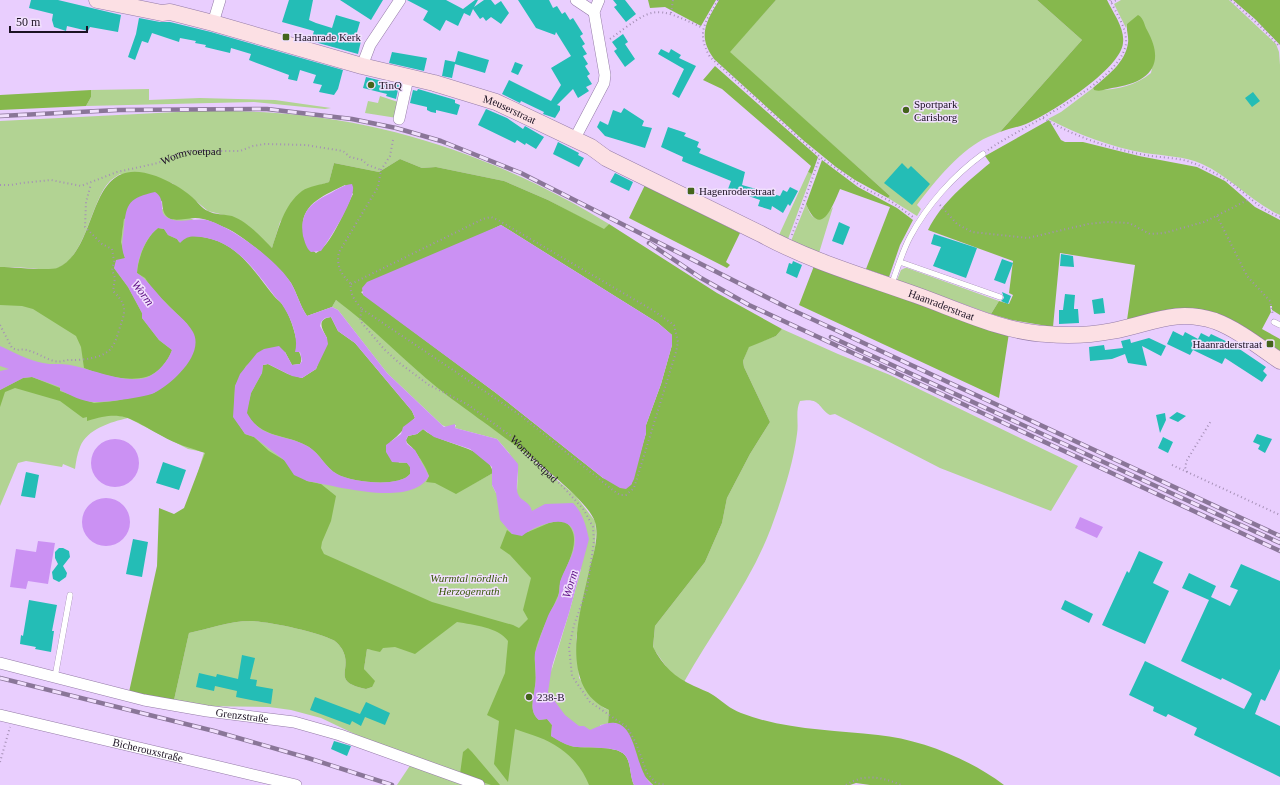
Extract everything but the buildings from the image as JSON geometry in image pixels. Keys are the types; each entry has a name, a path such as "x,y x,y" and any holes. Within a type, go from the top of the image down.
{"street":[{"name":"Meuserstraat","path":"97,0 162,13 170,12 362,66 434,83 496,102 591,147 606,158 761,234 786,248"},
{"path":"213,23 220,0"},
{"path":"362,66 370,46 400,0"},
{"path":"576,0 594,12"},
{"path":"574,140 604,83 605,75 594,12 599,0"},
{"path":"400,119 408,78"},
{"name":"Haanraderstraat","path":"786,248 824,264 891,286 990,322 1045,334 1110,332 1167,316 1192,316 1225,326 1280,360"},
{"name":"Grenzstraße","path":"0,663 144,700 294,722 340,735 479,785"},
{"name":"Bicherouxstraße","path":"0,715 296,785"}],"lane":[{"path":"891,286 909,238 919,221 935,200 961,172 983,154"},
{"path":"900,262 1000,297"},
{"path":"55,678 70,595"}],"path":[{"path":"670,13 673,0"},
{"path":"718,0 703,28 702,41 710,57 820,157 857,184 892,202 919,221"},
{"path":"983,154 1075,98 1110,70 1124,50 1125,32 1110,1 1118,0"},
{"path":"1231,0 1260,26 1280,47"},
{"path":"606,41 638,18 652,11 670,13 703,28"},
{"path":"1043,118 1068,132 1094,142 1144,155 1191,162 1204,167 1231,183 1259,206 1280,217"},
{"name":"Wormvoetpad","path":"393,140 390,156 381,170 378,187 360,219 342,246 338,258 342,275 351,284 354,299 362,309 360,318 362,323 391,356 430,385 467,404 511,436 566,490 587,515 593,527 594,541 587,589 570,641 569,658 572,676 590,702 627,728 636,743 647,773 656,783 666,785"},
{"name":"Wormvoetpad","path":"0,185 51,180 81,186 91,184 118,172 158,164 178,154 192,151 240,151 252,146 265,144 306,145 343,151 350,157 359,159 368,165 381,170"},
{"path":"786,248 820,157"},
{"path":"0,325 12,348 17,350 23,349 46,356 53,361 60,362 89,358 107,353 112,347 124,315 125,308 123,301 113,291 115,278 112,270 114,261 112,249 102,244 85,227 86,202 91,184"},
{"path":"935,200 964,229 988,235 1028,238 1088,224 1118,222 1129,223 1145,232 1155,234 1192,226 1217,216 1250,199"},
{"path":"1217,216 1247,276 1270,301 1277,323"},
{"path":"351,284 483,219 491,217 654,311 674,325 678,342 676,352 634,488 626,495 620,495 520,415 362,309"},
{"path":"1187,472 1185,467 1187,460 1211,421"},
{"path":"1172,465 1280,515"},
{"path":"0,762 12,718"},
{"path":"846,785 862,778 882,778 901,785"}],"green space":[{"path":"648,0 716,0 701,26 665,7 650,8"},
{"path":"719,0 776,0 730,52 890,196 888,198 855,180 836,167 803,140 714,59 706,43 705,29 710,15"},
{"name":"Sportpark Carisborg","path":"776,0 1037,0 1082,40 1000,132 978,142 949,166 917,205 921,209 917,216 888,198 890,196 729,52"},
{"path":"1037,0 1107,0 1120,26 1123,43 1119,54 1110,65 1083,90 1037,119 1000,132 1082,40"},
{"path":"1121,0 1229,0 1276,44 1279,52 1280,65 1280,215 1270,210 1212,169 1195,161 1145,153 1108,144 1071,130 1048,119 1061,112 1093,88 1094,90 1109,90 1124,87 1145,78 1151,73 1154,56 1152,44 1142,19 1127,24 1126,28 1114,4"},
{"path":"1233,0 1280,0 1280,45 1255,19"},
{"path":"1138,15 1143,20 1153,43 1155,54 1154,63 1150,71 1144,77 1125,86 1099,91 1094,90 1093,88 1120,63 1128,43 1127,24"},
{"path":"715,66 818,157 812,174 808,172 811,166 722,89 703,80"},
{"path":"149,89 149,100 200,98 275,100 331,108 325,109 254,102 86,106 91,97 91,90"},
{"path":"91,90 91,97 86,106 0,110 0,95"},
{"path":"380,96 401,103 397,118 365,113 368,101 378,103"},
{"path":"197,111 266,112 320,118 364,125 407,135 449,148 531,182 571,202 609,224 604,230 548,200 504,181 436,167 422,168 400,159 379,172 334,163 329,182 303,191 280,222 272,248 232,217 208,211 172,183 120,174 110,181 103,191 79,246 71,258 61,266 49,270 21,267 0,267 0,121"},
{"path":"1049,120 1061,140 1065,142 1083,142 1139,156 1197,167 1225,181 1255,207 1280,220 1280,315 1272,310 1272,306 1270,306 1271,312 1262,329 1280,339 1280,351 1241,325 1195,310 1181,308 1166,310 1127,320 1135,265 1060,253 1053,327 1012,320 991,314 999,301 1009,304 1013,295 1009,293 1013,261 928,230 933,220 947,202 990,163 985,156"},
{"path":"400,159 422,168 436,167 504,181 548,200 604,229 609,224 717,293 782,329 776,336 749,347 743,361 744,367 770,422 750,454 727,498 722,523 705,562 655,626 653,647 661,660 675,675 687,683 711,694 741,713 758,719 792,726 894,737 911,741 960,759 976,767 1004,785 870,785 856,783 850,785 653,785 644,776 616,723 608,724 609,710 593,699 582,684 577,666 576,646 578,625 596,539 595,522 587,508 571,491 549,472 439,389 363,321 336,300 332,307 307,316 286,276 252,245 226,228 199,218 177,220 168,218 163,209 162,201 124,219 121,242 125,258 114,268 128,287 142,313 142,318 159,340 172,350 162,366 155,373 146,377 131,379 115,377 84,368 81,347 76,336 33,309 22,306 0,305 0,267 53,269 57,268 71,258 81,242 96,205 105,189 116,177 133,172 156,176 166,180 192,197 206,210 232,216 243,222 254,230 272,248 280,224 291,203 305,189 329,182 334,163 379,172","holes":["345,185 353,194 327,243 316,253 308,246 304,238 303,221 305,213 322,197","501,225 658,323 672,335 672,345 661,384 646,425 646,433 631,485 603,478 496,393 361,292"]},
{"path":"822,160 858,187 897,208 913,220 900,245 889,277 866,269 890,207 840,189 826,216 822,219 817,219 811,214 806,204"},
{"path":"808,172 812,174 788,239 779,235"},
{"path":"645,185 740,233 726,262 730,265 727,268 629,218"},
{"path":"806,204 811,215 818,219 821,219 833,207 819,253 791,241"},
{"name":"Wurmtal nördlich Herzogenrath","path":"125,206 173,210 196,221 258,362 469,486 493,473 492,485 496,493 517,492 518,469 509,453 497,439 455,428 456,425 446,427 442,425 387,373 338,310 332,307 336,300 358,315 575,495 595,521 596,531 595,547 576,638 579,678 604,708 609,710 608,724 600,725 624,785 397,785 415,758 380,746 321,718 291,710 269,707 199,706 174,700 189,633 242,621 258,621 305,630 326,637 338,644 345,656 345,678 348,682 355,686 366,689 372,687 364,669 367,649 372,650 186,513 204,452 188,449 128,418 107,424 88,435 80,447 75,469 63,464 62,467 26,461 18,463 0,506 0,295 11,294 122,234","holes":["578,536 581,569 569,613 551,672"]},
{"path":"158,228 164,229 168,235 177,239 179,242 188,236 204,237 228,246 248,263 285,308 290,318 297,347 301,356 300,364 292,365 285,352 256,357 246,366 235,386 234,417 245,434 254,437 269,451 284,460 307,481 321,484 336,496 331,521 322,542 321,548 324,554 432,602 519,628 528,619 523,610 531,578 510,555 500,548 507,530 512,534 528,532 549,523 562,520 569,526 573,532 574,540 571,557 561,580 558,596 544,626 536,649 536,682 532,704 534,712 539,720 547,719 552,725 551,736 566,744 577,747 617,750 623,753 627,758 634,785 589,785 581,769 562,750 547,741 515,729 508,782 494,764 499,721 487,715 505,673 508,641 504,636 492,630 471,624 457,622 415,654 395,647 383,648 380,652 367,649 364,669 375,681 372,687 366,689 355,686 348,682 345,678 345,656 337,642 305,630 258,621 242,621 189,633 174,700 129,692 157,566 159,508 174,514 184,508 205,453 183,446 134,421 119,416 110,416 87,421 87,417 83,418 60,401 15,388 5,392 0,407 0,390 23,378 32,377 60,388 60,391 94,403 114,401 154,393 159,389 187,324 153,290 145,278 137,273 143,248"},
{"path":"814,266 1009,333 999,398 799,305"},
{"path":"905,268 999,301 991,314 897,280 901,270"},
{"path":"331,317 338,331 355,343 412,411 415,418 390,442 399,463 407,463 410,467 410,474 404,478 396,481 375,482 344,477 337,474 326,465 309,447 259,428 252,422 246,413 251,393 262,373 263,365 268,364 288,374 302,378 316,369 327,338 322,328 322,322 326,318"},
{"path":"782,329 890,375 1078,466 1051,511 940,468 835,414 830,415 816,402 807,400 800,401 793,458 771,528 753,568 742,588 684,682 670,672 653,648 655,626 705,562 722,523 727,498 750,454 770,422 744,367 743,361 749,346 776,336"},
{"path":"423,429 431,435 473,451 489,464 493,473 456,494 435,483 426,482 429,476 426,469 413,448 407,443 406,440 408,436 417,434"},
{"path":"468,748 500,785 491,785 460,774 463,752"}],"water":[{"path":"352,184 353,193 350,201 335,229 321,251 311,252 307,247 302,228 303,220 308,209 318,200 341,187"},
{"name":"Worm","path":"155,192 160,198 163,214 170,219 181,221 210,221 231,231 255,247 285,274 307,316 332,307 338,310 387,373 444,427 455,424 455,428 497,439 518,464 517,491 519,497 531,507 532,511 545,504 573,503 584,520 589,539 569,613 552,666 548,692 565,715 579,726 584,726 590,730 608,723 615,723 622,726 628,732 647,779 653,785 634,785 627,758 623,753 617,750 577,747 563,743 551,736 552,725 547,719 539,720 534,713 532,704 536,682 535,653 548,616 558,597 560,582 574,548 575,535 571,527 565,523 548,523 539,526 522,536 512,534 500,520 496,493 492,485 492,467 470,449 434,437 423,429 417,434 408,436 406,440 407,444 415,450 429,476 420,486 407,491 391,493 354,490 307,481 294,475 284,460 254,437 245,434 233,417 235,386 240,374 257,353 264,349 279,346 285,352 292,365 300,364 302,361 300,352 295,352 296,341 294,328 282,304 251,266 234,250 224,244 201,237 189,237 180,243 177,239 168,235 164,229 158,228 146,242 140,255 137,273 145,279 187,324 193,332 196,341 191,359 177,376 161,389 143,396 115,401 90,402 60,390 60,387 32,377 23,378 0,390 0,371 9,369 0,366 0,346 37,362 70,365 119,378 139,379 148,377 156,372 166,362 172,350 159,340 142,318 142,313 128,287 114,268 116,260 125,258 122,243 128,207 131,202 140,196","holes":["331,317 338,331 355,343 412,411 415,418 403,427 401,434 386,445 386,452 392,462 407,463 410,467 410,474 404,478 396,481 375,482 344,477 333,471 309,447 267,432 253,422 247,413 251,393 262,373 263,365 268,364 292,376 302,378 316,369 328,344 327,338 320,326 321,322 325,318"]},
{"path":"501,225 658,323 672,335 672,345 661,384 646,425 646,433 634,479 631,485 626,489 620,488 603,478 496,393 363,295 362,288 367,282"},
{"path":"110,439 120,439 129,443 135,449 139,458 139,468 135,477 129,483 120,487 110,487 101,483 95,477 91,468 91,458 95,449 101,443"},
{"path":"101,498 111,498 123,505 130,517 130,527 123,539 111,546 101,546 93,542 86,535 82,527 82,517 86,509 93,502"},
{"path":"1080,517 1103,527 1097,538 1075,528"},
{"path":"38,541 55,543 48,584 28,581 26,589 10,587 16,549 36,552"}],"railway":[{"path":"0,116 118,110 267,109 352,119 396,128 441,141 521,173 788,308 1280,536"},
{"path":"649,243 701,278 749,305 1280,551"},
{"path":"831,337 1280,543"},
{"path":"0,678 214,731 308,758 392,785"}],"place":[{"name":"Haanrade Kerk","path":"286,37"},
{"name":"TinQ","path":"371,85"},
{"name":"Sportpark Carisborg","path":"906,110"},
{"name":"Hagenroderstraat","path":"691,191"},
{"name":"Haanraderstraat","path":"1270,344"},
{"name":"238-B","path":"529,697"}]}
